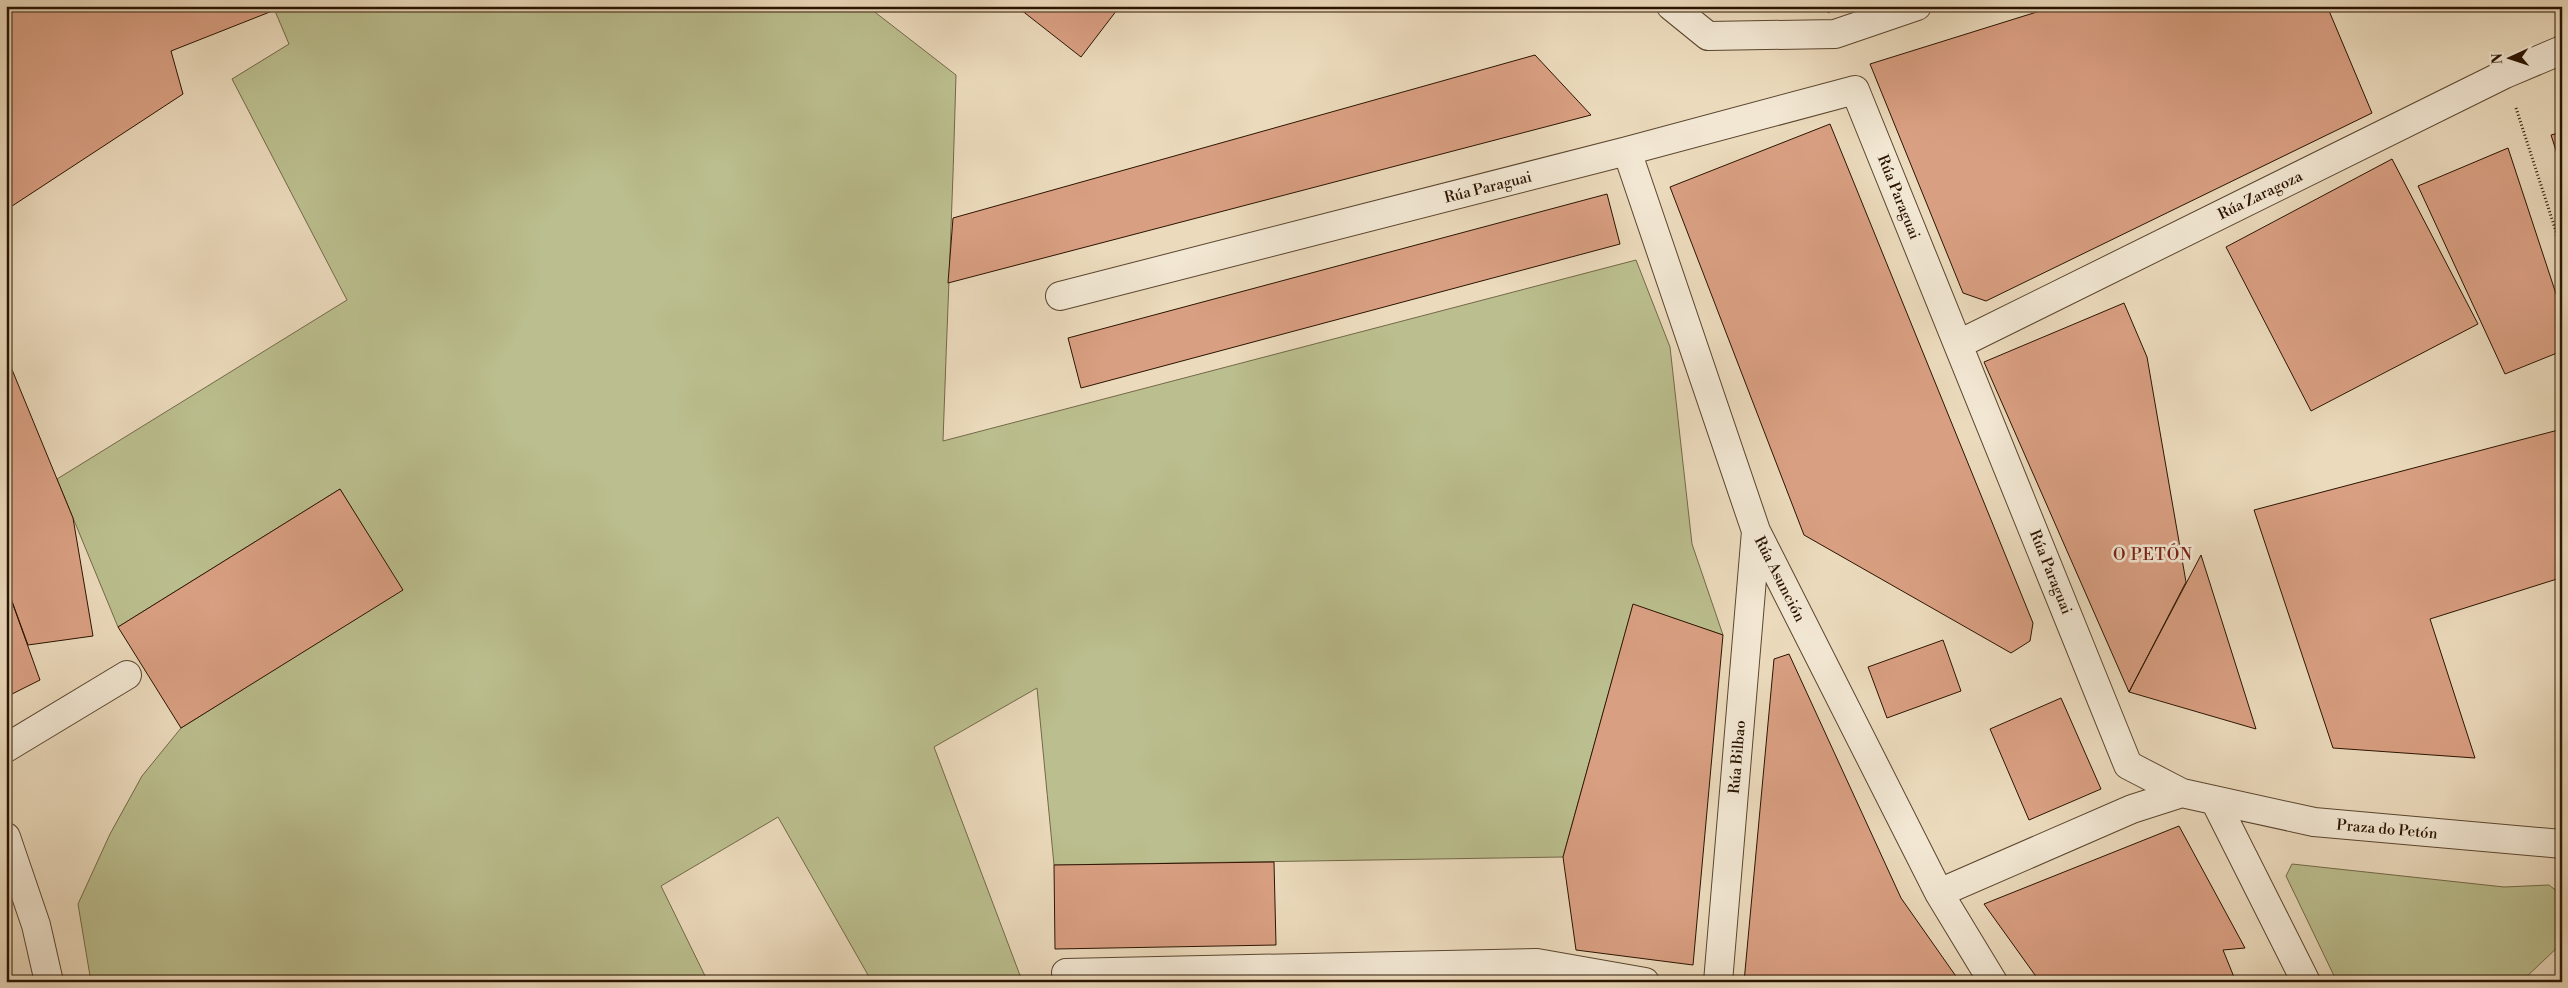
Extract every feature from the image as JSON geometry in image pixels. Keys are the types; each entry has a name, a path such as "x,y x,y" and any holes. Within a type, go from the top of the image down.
{"street":[{"path":"1671,6 1708,36 1835,34 1917,6"},
{"name":"Rúa Zaragoza","path":"1959,344 2505,74 2562,50"},
{"name":"Rúa Paraguai","path":"1060,296 1626,151 1855,90 2128,765 2182,793"},
{"name":"Rúa Asunción","path":"1626,151 1756,532 1939,893 1993,982"},
{"name":"Rúa Bilbao","path":"1718,982 1756,532"},
{"path":"6,748 127,675"},
{"path":"1939,893 2132,809 2182,793"},
{"name":"Praza do Petón","path":"2182,793 2215,802 2314,822 2562,844"},
{"path":"2215,802 2306,982"},
{"path":"6,837 36,926 49,982"},
{"path":"1066,973 1537,963 1645,982"}],"path":[{"path":"2505,74 2562,250"}],"green space":[{"path":"285,6 867,6 956,75 943,441 1636,260 1670,347 1692,544 1723,635 1633,605 1563,857 1054,865 1037,688 934,747 1021,978 1018,982 872,982 778,817 661,886 708,982 91,982 78,904 110,834 142,776 181,728 402,590 340,489 118,627 57,479 347,300 232,79 289,44 275,11"},
{"path":"2292,864 2504,887 2549,885 2562,895 2562,943 2521,982 2337,982 2286,876"}],"building":[{"path":"6,6 285,6 171,51 183,94 6,210"},
{"path":"1016,6 1120,6 1081,57"},
{"path":"1820,6 1834,6 1829,13"},
{"path":"2056,6 2327,6 2372,113 1986,301 1963,293 1870,64"},
{"path":"1535,55 1591,115 948,283 953,218"},
{"path":"1830,124 2033,623 2030,641 2011,653 1804,535 1670,187"},
{"path":"2562,132 2562,169 2551,135"},
{"path":"2508,148 2562,312 2562,351 2505,374 2418,186"},
{"path":"2392,159 2478,324 2311,411 2226,247"},
{"path":"1607,194 1620,244 1081,388 1068,338"},
{"path":"2124,303 2147,357 2186,582 2129,692 1984,362"},
{"path":"6,355 73,518 93,636 28,645 6,585"},
{"path":"2562,429 2562,593 2557,579 2430,619 2475,758 2333,748 2254,510"},
{"path":"340,489 403,590 181,728 118,627"},
{"path":"2201,555 2256,729 2129,692"},
{"path":"6,585 40,680 6,697"},
{"path":"1633,604 1723,635 1693,965 1576,950 1563,857"},
{"path":"1943,640 1961,691 1887,718 1868,667"},
{"path":"1789,654 1901,898 1960,982 1744,982 1774,659"},
{"path":"2061,698 2101,789 2029,820 1990,729"},
{"path":"2179,826 2245,948 2223,950 2236,982 2040,982 1984,904"},
{"path":"1274,862 1276,945 1055,949 1054,865"}],"district":[{"name":"O PETÓN","path":"2153,554"}]}
